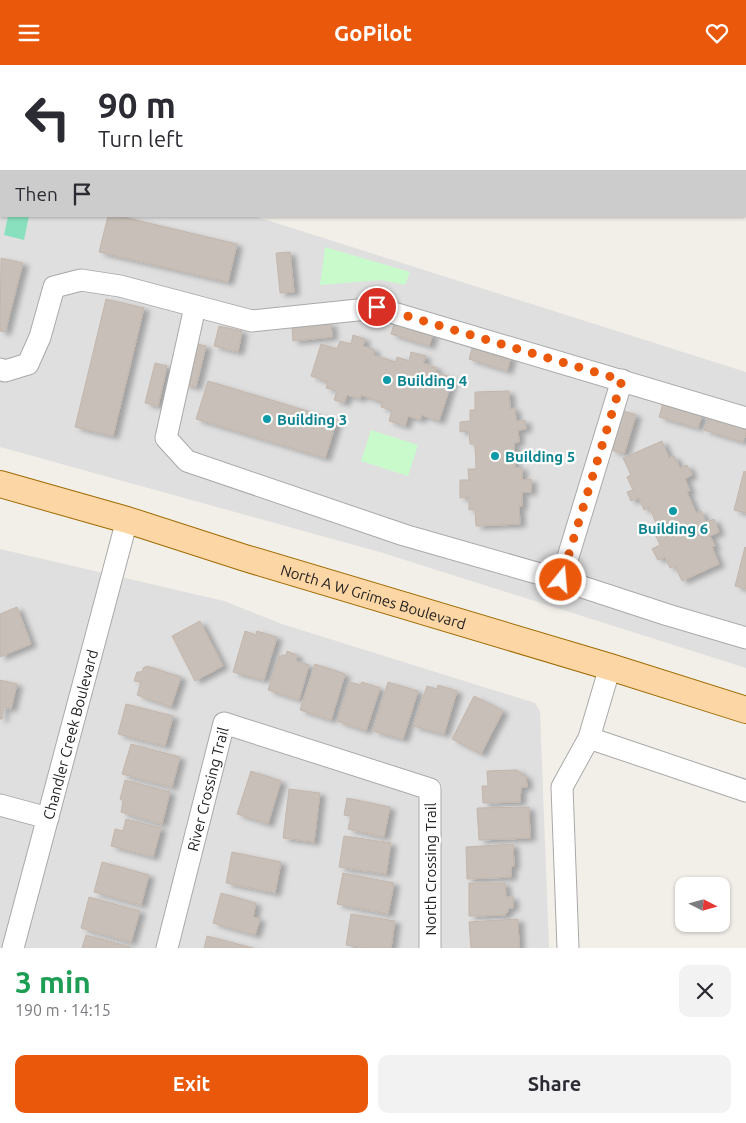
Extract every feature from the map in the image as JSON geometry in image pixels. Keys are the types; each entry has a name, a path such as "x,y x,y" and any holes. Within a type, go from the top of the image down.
{"main road":[{"name":"North A W Grimes Boulevard","path":"0,484 127,520 245,558 610,667 746,710"}],"street":[{"path":"0,369 5,371 28,364 40,337 54,287 81,280 120,286 252,321 377,307 746,418"},
{"path":"195,307 166,438 188,461 404,535 561,580 746,638"},
{"path":"561,580 622,380"},
{"name":"Chandler Creek Boulevard","path":"13,948 127,520"},
{"path":"568,948 562,787 589,737 610,667"},
{"name":"River Crossing Trail","path":"167,948 224,723 430,789"},
{"path":"589,737 746,791"},
{"name":"North Crossing Trail","path":"430,789 430,948"},
{"path":"0,805 48,818"}],"shaded area":[{"path":"0,217 257,217 746,372 746,668 383,553 0,447"},
{"path":"0,549 224,601 282,624 535,703 540,712 549,948 0,948"}],"green space":[{"path":"8,217 29,217 24,240 4,235"},
{"path":"325,247 410,272 405,285 381,280 320,285"},
{"path":"371,430 418,445 408,476 361,461"}],"building":[{"path":"108,217 123,217 237,244 228,282 99,252"},
{"path":"290,252 294,292 280,293 276,253"},
{"path":"1,258 23,263 5,332 0,331"},
{"path":"106,299 144,308 113,436 75,427"},
{"path":"395,321 433,334 429,346 391,334"},
{"path":"331,323 332,337 293,341 292,328"},
{"path":"219,326 242,331 238,352 214,346"},
{"name":"Building 4","path":"353,335 365,339 363,346 375,350 373,355 396,362 397,357 409,361 411,352 426,356 423,363 437,368 435,372 453,378 439,421 422,415 420,420 408,416 405,426 389,421 392,410 381,407 382,402 361,395 360,399 347,395 344,403 334,400 337,391 326,388 328,382 311,376 321,344 337,349 340,341 351,344"},
{"path":"193,343 206,346 196,387 183,384"},
{"path":"473,345 511,357 507,371 469,359"},
{"path":"155,363 167,366 158,406 145,403"},
{"name":"Building 3","path":"208,381 337,420 325,458 196,419"},
{"name":"Building 5","path":"509,391 510,409 515,408 516,421 525,420 526,429 518,430 519,442 514,443 515,468 522,467 522,480 531,479 531,492 522,492 522,506 519,506 520,524 476,526 475,509 469,510 469,497 460,498 460,480 469,480 468,469 476,469 475,444 470,444 469,431 460,432 460,422 470,421 470,410 475,410 475,392"},
{"path":"663,403 702,415 698,428 659,417"},
{"path":"624,411 636,415 624,454 611,450"},
{"path":"709,417 746,429 743,442 704,430"},
{"name":"Building 6","path":"662,441 669,458 674,456 680,468 687,465 692,475 685,479 690,491 687,492 696,513 701,511 706,522 714,519 719,532 710,536 715,546 712,547 719,564 682,581 675,566 670,568 665,557 658,560 652,549 660,545 655,534 660,532 649,507 644,510 639,498 631,501 627,492 633,490 627,477 631,475 623,458"},
{"path":"744,471 746,472 746,513 734,510"},
{"path":"746,548 746,589 735,586"},
{"path":"17,607 31,644 0,657 0,614"},
{"path":"200,621 223,666 195,681 172,636"},
{"path":"245,631 256,635 257,631 277,637 264,680 233,672"},
{"path":"287,651 297,655 296,661 309,665 299,700 268,690 279,657 286,655"},
{"path":"315,664 345,674 331,720 300,710"},
{"path":"147,666 181,677 171,707 137,695 141,682 134,681 137,672 143,671 143,668"},
{"path":"0,680 17,684 11,709 4,707 2,719 0,719"},
{"path":"350,682 360,685 362,682 380,688 366,731 337,721"},
{"path":"388,682 418,691 403,739 373,731"},
{"path":"438,685 457,691 444,734 413,726 427,686 437,689"},
{"path":"474,696 503,711 481,754 452,739"},
{"path":"126,704 173,716 165,746 118,734"},
{"path":"131,744 180,757 172,787 122,774"},
{"path":"517,770 521,775 526,776 527,787 521,787 520,802 483,803 482,786 488,786 487,771"},
{"path":"251,771 281,781 268,824 237,814"},
{"path":"125,780 170,792 162,824 121,812 123,801 120,799"},
{"path":"289,789 320,793 314,842 283,838"},
{"path":"347,798 390,807 384,837 348,829 351,816 344,815"},
{"path":"529,807 530,838 479,840 477,808"},
{"path":"126,819 161,828 153,857 111,846 115,829 123,831"},
{"path":"344,836 391,843 386,874 339,867"},
{"path":"513,844 514,866 511,867 511,877 467,879 466,847"},
{"path":"232,852 281,862 275,893 226,883"},
{"path":"102,862 149,875 141,905 94,892"},
{"path":"343,873 394,883 388,914 337,904"},
{"path":"469,883 505,883 506,897 513,897 513,908 508,908 505,915 469,916"},
{"path":"221,893 256,903 253,917 260,919 255,935 213,923"},
{"path":"89,897 140,911 131,942 81,928"},
{"path":"351,914 395,921 391,948 367,948 346,945"},
{"path":"518,919 519,948 471,948 469,922"},
{"path":"86,935 130,947 130,948 82,948"},
{"path":"207,936 253,948 204,948"}],"place":[{"name":"Building 4","path":"387,380"},
{"name":"Building 3","path":"267,419"},
{"name":"Building 5","path":"495,456"},
{"name":"Building 6","path":"673,511"}],"route":[{"path":"377,307 622,380 561,580"}]}
